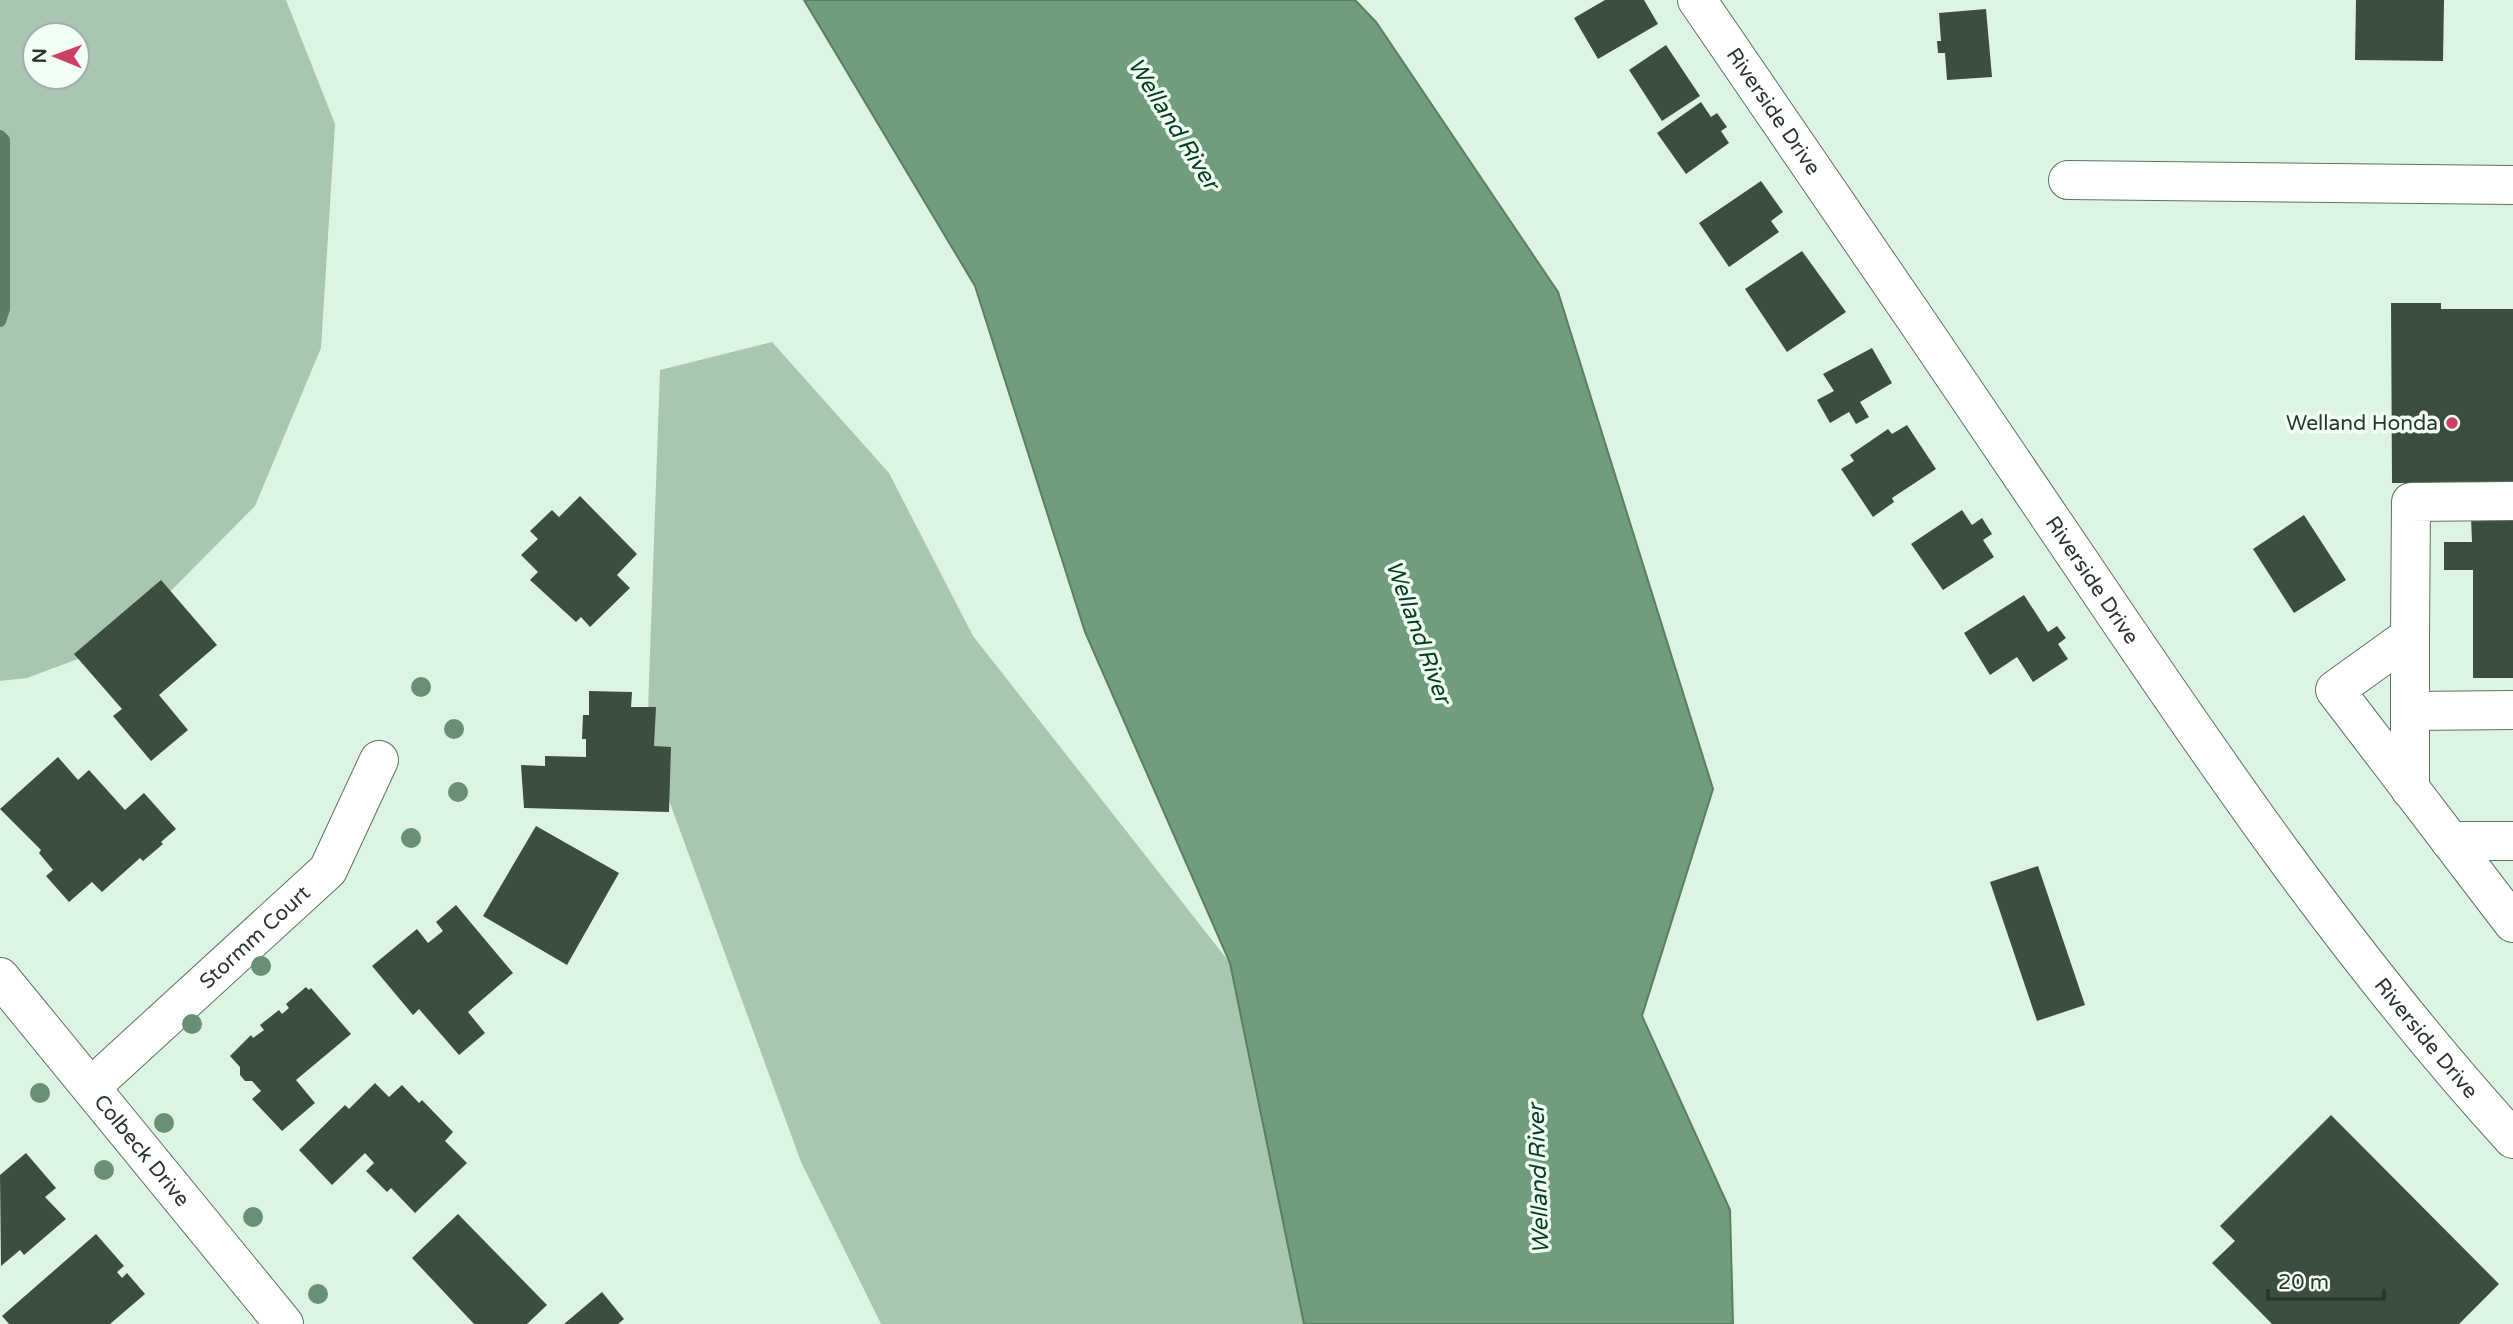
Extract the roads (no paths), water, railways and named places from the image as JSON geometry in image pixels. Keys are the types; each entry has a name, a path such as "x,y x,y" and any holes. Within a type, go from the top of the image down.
{"street":[{"name":"Riverside Drive","path":"1698,0 2158,677 2250,807 2335,925 2416,1028 2513,1139"},
{"path":"2068,180 2513,185"},
{"path":"2410,789 2411,502 2513,501"},
{"path":"2410,636 2334,690 2513,923"},
{"path":"2411,711 2513,710"},
{"name":"Stormm Court","path":"91,1087 328,870 379,760"},
{"path":"2450,841 2513,841"},
{"name":"Colbeck Drive","path":"0,977 284,1324"}],"water":[{"name":"Welland River","path":"804,0 1355,0 1376,22 1558,292 1713,789 1642,1016 1730,1210 1733,1324 1304,1324 1230,963 1085,632 975,286"}],"waterway":[{"path":"0,136 4,140 4,309 0,321"}],"place":[{"name":"Welland Honda","path":"2452,423"}]}
